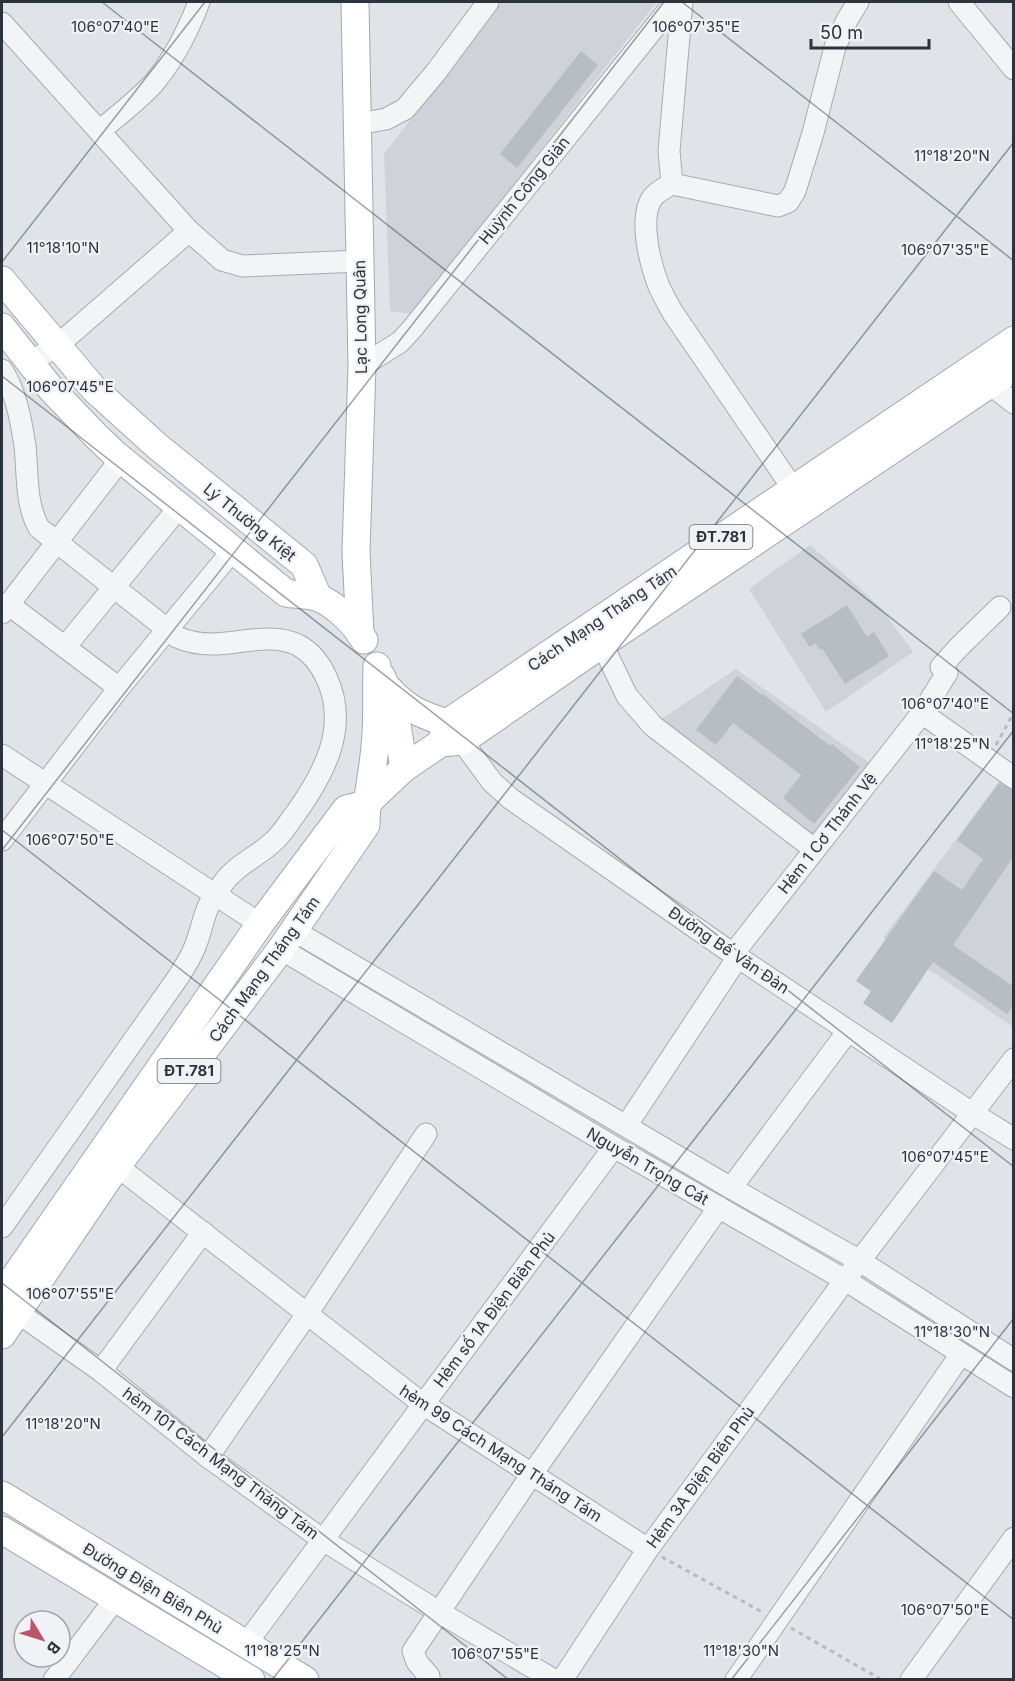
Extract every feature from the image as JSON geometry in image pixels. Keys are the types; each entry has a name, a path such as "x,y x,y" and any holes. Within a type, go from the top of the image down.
{"main road":[{"name":"Lạc Long Quân","path":"355,2 362,366 356,552 360,633"},
{"name":"Lý Thường Kiệt","path":"2,280 94,389 181,466 304,565 318,597"},
{"name":"Lý Thường Kiệt","path":"2,327 72,413 121,459 286,593 318,597"},
{"name":"Cách Mạng Tháng Tám","path":"2,1335 9,1303 200,1009 346,809 366,804 404,768 733,529 1014,340"},
{"name":"Cách Mạng Tháng Tám","path":"450,736 602,644 1014,368"},
{"name":"Lạc Long Quân","path":"318,597 342,613 360,633 382,677 395,712 404,768"},
{"name":"Lạc Long Quân","path":"366,804 376,742 382,677"},
{"path":"382,677 403,704 450,736"},
{"name":"Cách Mạng Tháng Tám","path":"9,1303 117,1166 287,940 366,825 366,804"},
{"path":"260,924 287,940"},
{"path":"200,1009 224,1025"},
{"name":"Đường Điện Biên Phủ","path":"2,1495 306,1680"},
{"name":"Đường Điện Biên Phủ","path":"2,1530 116,1598 234,1675"}],"street":[{"path":"99,131 153,83 176,52 190,26 199,2"},
{"path":"358,123 386,120 405,109 436,72 488,2"},
{"name":"Huỳnh Công Giản","path":"362,366 393,346 412,329 675,2"},
{"path":"672,184 669,151 682,2"},
{"path":"794,490 672,313 658,282 649,252 645,219 652,198 672,184 772,205 785,204 791,200 838,40 858,2"},
{"path":"959,2 1014,69"},
{"path":"2,23 189,231 222,260 243,266 360,261"},
{"path":"29,363 58,345 189,231"},
{"path":"2,370 14,395 24,446 33,517 39,528 177,637 190,642 214,644 262,639 284,640 299,646 321,666 334,698 337,721 330,755 303,804 279,837 226,879 209,907 196,946 179,976 2,1227"},
{"path":"990,384 1014,403"},
{"path":"119,688 65,647 5,609 121,459"},
{"path":"65,647 180,506"},
{"path":"2,840 119,688 233,550"},
{"name":"Hẻm 1 Cơ Thánh Vệ","path":"626,1126 736,956 814,849 922,713 947,672 941,667 999,607"},
{"path":"602,644 627,696 653,726 814,849"},
{"path":"922,713 1014,778"},
{"name":"Đường Bế Văn Đàn","path":"450,736 492,782 511,799 736,956 972,1113 1014,1138"},
{"path":"2,755 260,924"},
{"path":"287,940 626,1126 860,1261 1014,1360"},
{"name":"Nguyễn Trọng Cát","path":"287,940 614,1147 845,1280 1014,1387"},
{"path":"732,1188 848,1031"},
{"name":"Hẻm 3A Điện Biên Phủ","path":"562,1680 648,1549 845,1280 1014,1059"},
{"path":"208,1457 307,1314 426,1134"},
{"name":"Hẻm số 1A Điện Biên Phủ","path":"246,1644 614,1147"},
{"name":"hẻm 99 Cách Mạng Tháng Tám","path":"117,1166 423,1404 648,1549"},
{"path":"429,1680 429,1676 417,1662 413,1651 532,1474 719,1207"},
{"path":"101,1371 204,1232"},
{"name":"hẻm 101 Cách Mạng Tháng Tám","path":"9,1303 101,1371 208,1457 322,1540 554,1680"},
{"path":"736,1680 961,1354"},
{"path":"911,1680 1014,1538"},
{"path":"54,1680 116,1598"}],"path":[{"path":"989,760 1014,712"},
{"path":"648,1549 882,1680"}],"shaded area":[{"path":"501,2 657,2 411,314 390,311 384,154"},
{"path":"810,545 882,609 913,652 826,712 749,589"},
{"path":"736,669 871,764 814,836 660,720"},
{"path":"1006,772 1013,778 1013,1027 883,938"}],"building":[{"path":"581,51 598,65 517,168 500,154"},
{"path":"847,605 867,637 874,632 889,656 845,684 822,648 820,650 815,643 810,647 801,634"},
{"path":"737,676 830,746 832,744 860,767 814,824 783,798 801,775 733,723 716,745 696,730"},
{"path":"999,783 1014,791 1014,856 953,945 1014,987 1014,1005 1007,1014 933,962 892,1023 863,1003 871,991 856,981 934,871 962,890 983,859 957,840"}]}
